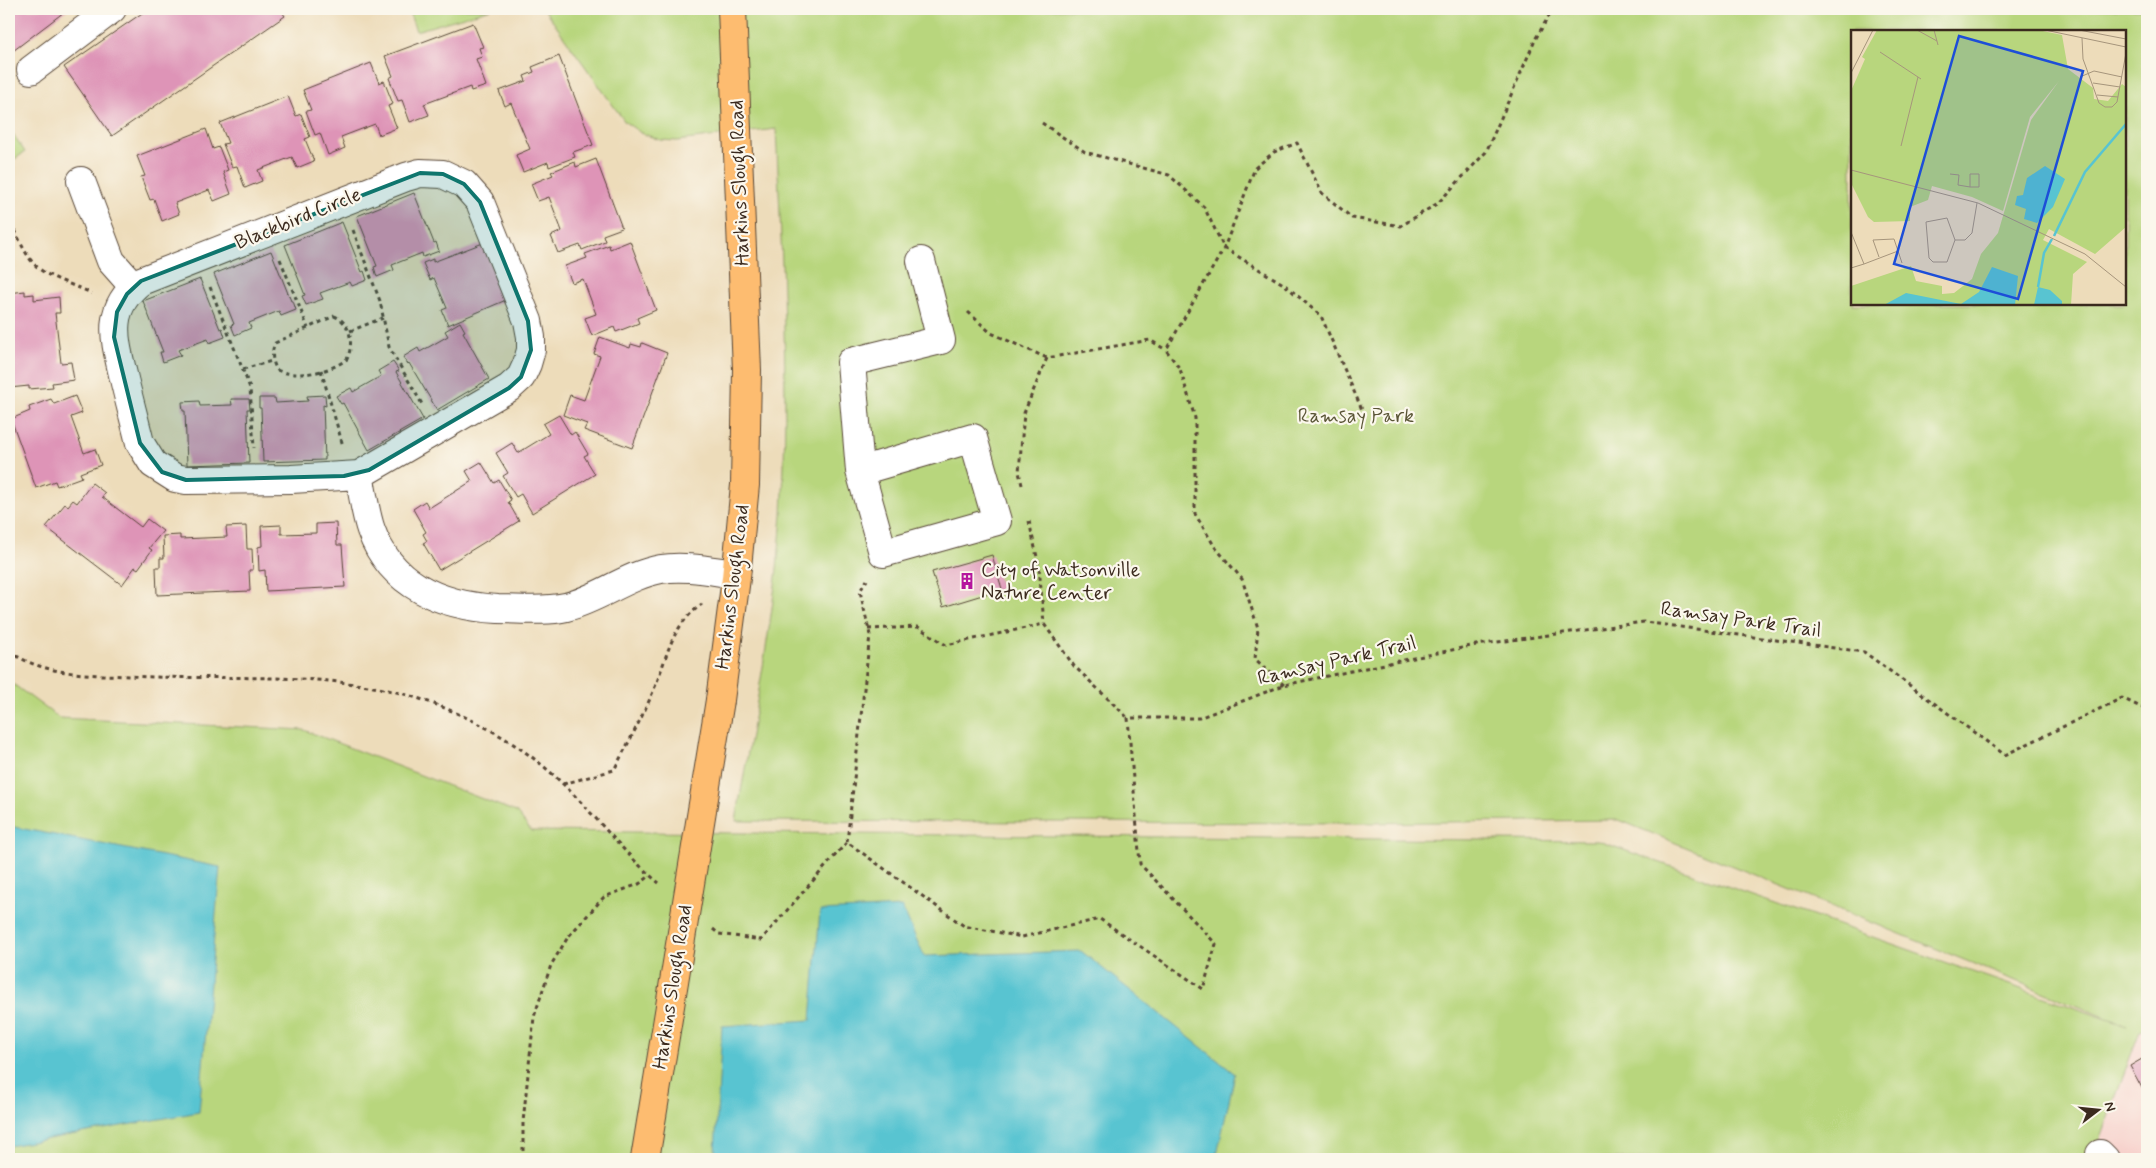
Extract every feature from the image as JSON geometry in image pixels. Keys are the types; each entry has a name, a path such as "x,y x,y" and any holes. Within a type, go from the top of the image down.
{"main road":[{"name":"Harkins Slough Road","path":"645,1159 720,700 736,576 745,485 747,370 732,9"}],"street":[{"path":"30,70 112,9"},
{"name":"Blackbird Circle","path":"420,172 431,172 443,174 464,184 480,202 528,321 532,350 528,364 521,377 509,388 438,430 355,475 255,479 180,479 162,472 145,454 140,443 114,337 117,312 127,294 134,287 141,281 406,176 420,172"},
{"path":"81,181 111,261 134,287"},
{"path":"860,471 973,438 997,522 883,553 860,471 851,362 941,340 921,261"},
{"path":"355,475 371,529 386,558 400,574 417,587 434,597 465,606 554,609 576,604 636,577 661,569 676,568 736,576"}],"path":[{"path":"1166,350 1224,248 1255,168 1274,152 1297,143 1322,193 1352,218 1401,226 1438,204 1486,152 1536,38 1553,9"},
{"path":"1042,124 1085,152 1169,174 1204,207 1224,248 1285,286 1321,316 1362,412"},
{"path":"342,202 380,301 389,348 438,430"},
{"path":"9,214 26,256 37,269 46,275 93,293"},
{"path":"269,231 308,328"},
{"path":"198,259 243,369 252,398 255,479"},
{"path":"968,312 991,333 1047,358 1150,340 1166,350 1180,369 1195,418 1195,514 1215,547 1242,579 1258,628 1255,659 1284,685"},
{"path":"334,316 344,322 350,331 350,350 347,358 338,365 301,374 282,373 277,370 272,361 274,343 334,316"},
{"path":"350,331 382,318"},
{"path":"1023,491 1019,472 1024,413 1047,358"},
{"path":"243,369 272,361"},
{"path":"321,370 355,475"},
{"path":"847,842 964,926 1022,937 1100,919 1203,989 1216,944 1140,864 1128,718 1074,666 1044,624 1040,566 1029,519"},
{"path":"711,927 719,934 761,940 847,842 870,635 860,591 883,553"},
{"path":"564,784 614,770 653,693 668,645 688,614 736,576"},
{"name":"Ramsay Park Trail","path":"1128,718 1199,718 1284,685 1476,645 1644,622 1864,652 2005,755 2122,698 2147,710"},
{"path":"868,629 918,627 946,645 1044,624"},
{"path":"9,651 18,658 44,669 86,674 171,678 305,679 358,685 405,694 492,730 527,753 564,784 650,876 666,889"},
{"path":"523,1159 523,1122 534,1017 551,965 568,937 604,897 639,884 650,876"}],"highlighted area":[{"path":"420,173 443,174 464,184 480,202 528,321 531,350 521,377 509,388 369,470 344,476 186,480 162,472 140,443 114,337 117,312 127,294 141,281 406,177"}],"shaded area":[{"path":"2147,1028 2147,1159 2092,1159 2140,1031"}],"green space":[{"path":"408,9 491,9 416,31"},
{"name":"Ramsay Park","path":"544,9 2147,9 2147,1028 2140,1031 2092,1159 9,1159 9,681 59,718 304,730 516,812 531,831 1598,841 2127,1026 1619,820 1361,823 736,821 769,630 782,514 785,370 776,129 677,141 660,140 641,133 625,122"},
{"path":"9,128 25,152 9,163"}],"water":[{"path":"9,826 220,867 199,1112 9,1146"},
{"path":"902,907 924,956 1081,951 1235,1074 1216,1159 729,1159 715,1152 722,1026 811,1020 820,911"}],"building":[{"path":"9,9 68,9 9,54"},
{"path":"148,9 280,9 285,16 112,136 64,67"},
{"path":"473,23 483,47 479,48 482,57 476,59 486,86 471,91 470,87 424,104 429,115 410,122 402,100 398,101 389,78 393,76 385,56"},
{"path":"559,56 593,145 573,152 575,157 549,167 548,162 523,172 516,155 530,149 511,103 505,106 499,91 526,81 524,76 534,72 532,67"},
{"path":"371,63 379,83 384,81 393,104 388,106 397,128 379,135 375,124 341,137 345,148 328,155 320,133 315,135 306,111 311,110 303,90"},
{"path":"288,96 296,116 301,114 310,137 305,139 314,161 297,168 292,157 258,170 262,181 245,188 237,166 232,167 223,144 228,143 220,123"},
{"path":"206,129 213,149 219,147 228,170 223,172 231,194 214,201 209,190 175,203 179,214 162,221 154,199 150,200 141,177 145,176 137,156"},
{"path":"596,159 622,228 603,235 605,241 582,250 580,245 558,253 551,236 562,231 549,197 538,201 531,184 553,175 551,172 575,162 576,167"},
{"path":"414,193 439,251 423,257 422,253 392,265 394,270 377,277 374,267 377,266 357,216"},
{"path":"342,222 367,280 352,286 350,282 320,293 323,299 306,305 302,296 305,295 285,245"},
{"path":"630,241 656,310 637,318 639,323 616,332 614,327 592,336 585,318 596,314 583,279 572,283 565,266 587,258 585,254 609,245 610,249"},
{"path":"483,243 506,300 448,325 442,310 447,308 434,278 430,280 423,263 433,259 433,262"},
{"path":"271,251 296,310 281,316 279,311 249,323 251,328 235,335 231,325 234,324 214,274"},
{"path":"200,279 225,337 209,343 208,339 178,350 181,355 163,362 160,352 163,352 143,301"},
{"path":"25,291 25,295 34,294 34,300 59,297 60,313 55,313 61,363 71,362 74,380 52,383 53,387 29,389 29,386 9,388 9,293"},
{"path":"460,322 465,331 463,332 489,379 437,410 409,363 403,357 418,348 420,352 448,336 445,331"},
{"path":"600,337 630,348 631,344 641,347 642,343 667,353 632,448 584,430 587,424 563,415 570,395 584,400 600,356 594,354"},
{"path":"393,362 399,371 396,372 423,419 369,450 343,403 341,404 336,396 351,388 353,392 381,376 378,371"},
{"path":"325,395 326,406 323,405 325,460 263,462 259,398 275,398 276,403 308,401 307,396"},
{"path":"75,396 82,413 71,417 84,453 95,449 101,465 80,473 82,477 57,486 55,481 36,488 11,419 30,411 29,407 51,399 54,404"},
{"path":"231,399 249,399 250,409 247,409 249,463 187,465 185,411 183,411 182,402 199,401 200,406 232,405"},
{"path":"559,415 571,435 575,432 588,454 584,456 595,474 532,513 521,494 516,497 503,476 508,473 496,453 512,443 518,453 549,434 543,424"},
{"path":"481,462 494,483 499,480 511,500 508,502 519,521 439,570 423,543 427,541 423,534 426,532 413,509 425,501 429,508 472,481 466,471"},
{"path":"92,483 105,493 102,497 141,527 147,519 163,531 149,548 152,550 138,569 135,567 122,585 46,527 65,504 68,506 73,500 77,503"},
{"path":"336,523 337,545 342,545 345,587 266,591 265,570 259,571 258,547 262,546 261,526 281,525 281,534 316,533 316,524"},
{"path":"246,526 247,549 252,549 253,570 249,570 250,591 157,595 156,567 160,567 160,558 164,558 163,536 180,535 180,539 227,537 226,527"},
{"name":"City of Watsonville Nature Center","path":"992,555 1002,589 943,607 932,572"},
{"path":"2147,1056 2147,1097 2130,1066"}],"place":[{"name":"City of Watsonville Nature Center","path":"967,581"}]}
